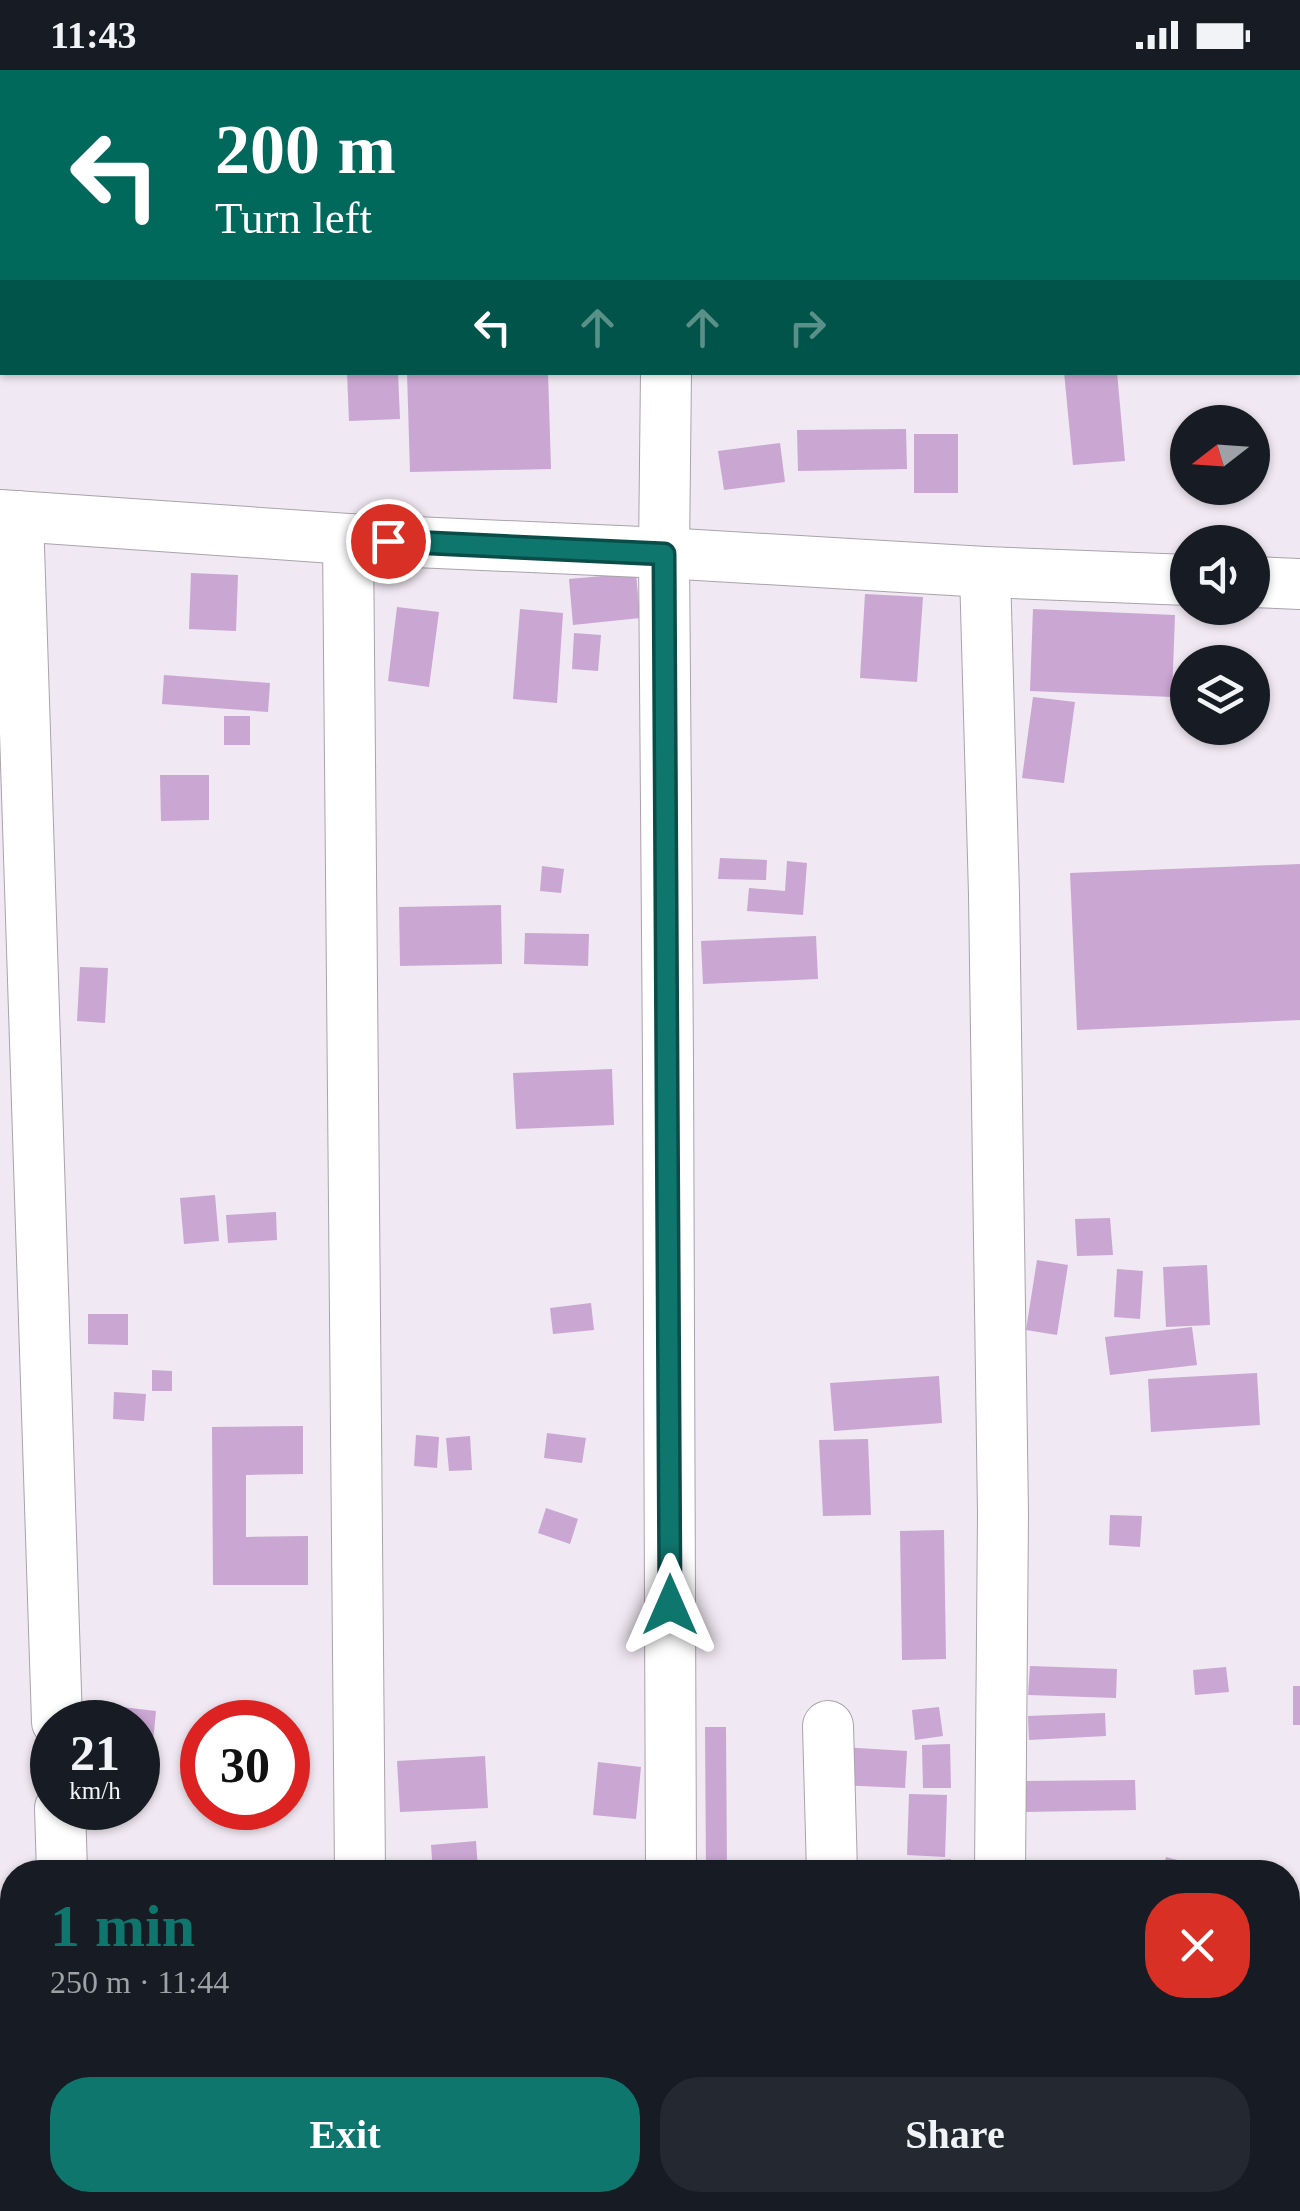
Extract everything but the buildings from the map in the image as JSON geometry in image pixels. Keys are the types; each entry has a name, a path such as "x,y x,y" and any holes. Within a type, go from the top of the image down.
{"street":[{"path":"666,375 671,1860"},
{"path":"56,1700 9,515 348,539 1170,579"},
{"path":"348,539 360,1860"},
{"path":"985,572 1003,1514 1000,1860"},
{"path":"1270,583 1300,584"},
{"path":"828,1726 832,1860"},
{"path":"61,1830 62,1860"}],"route":[{"path":"388,541 664,554 670,1605"}]}
